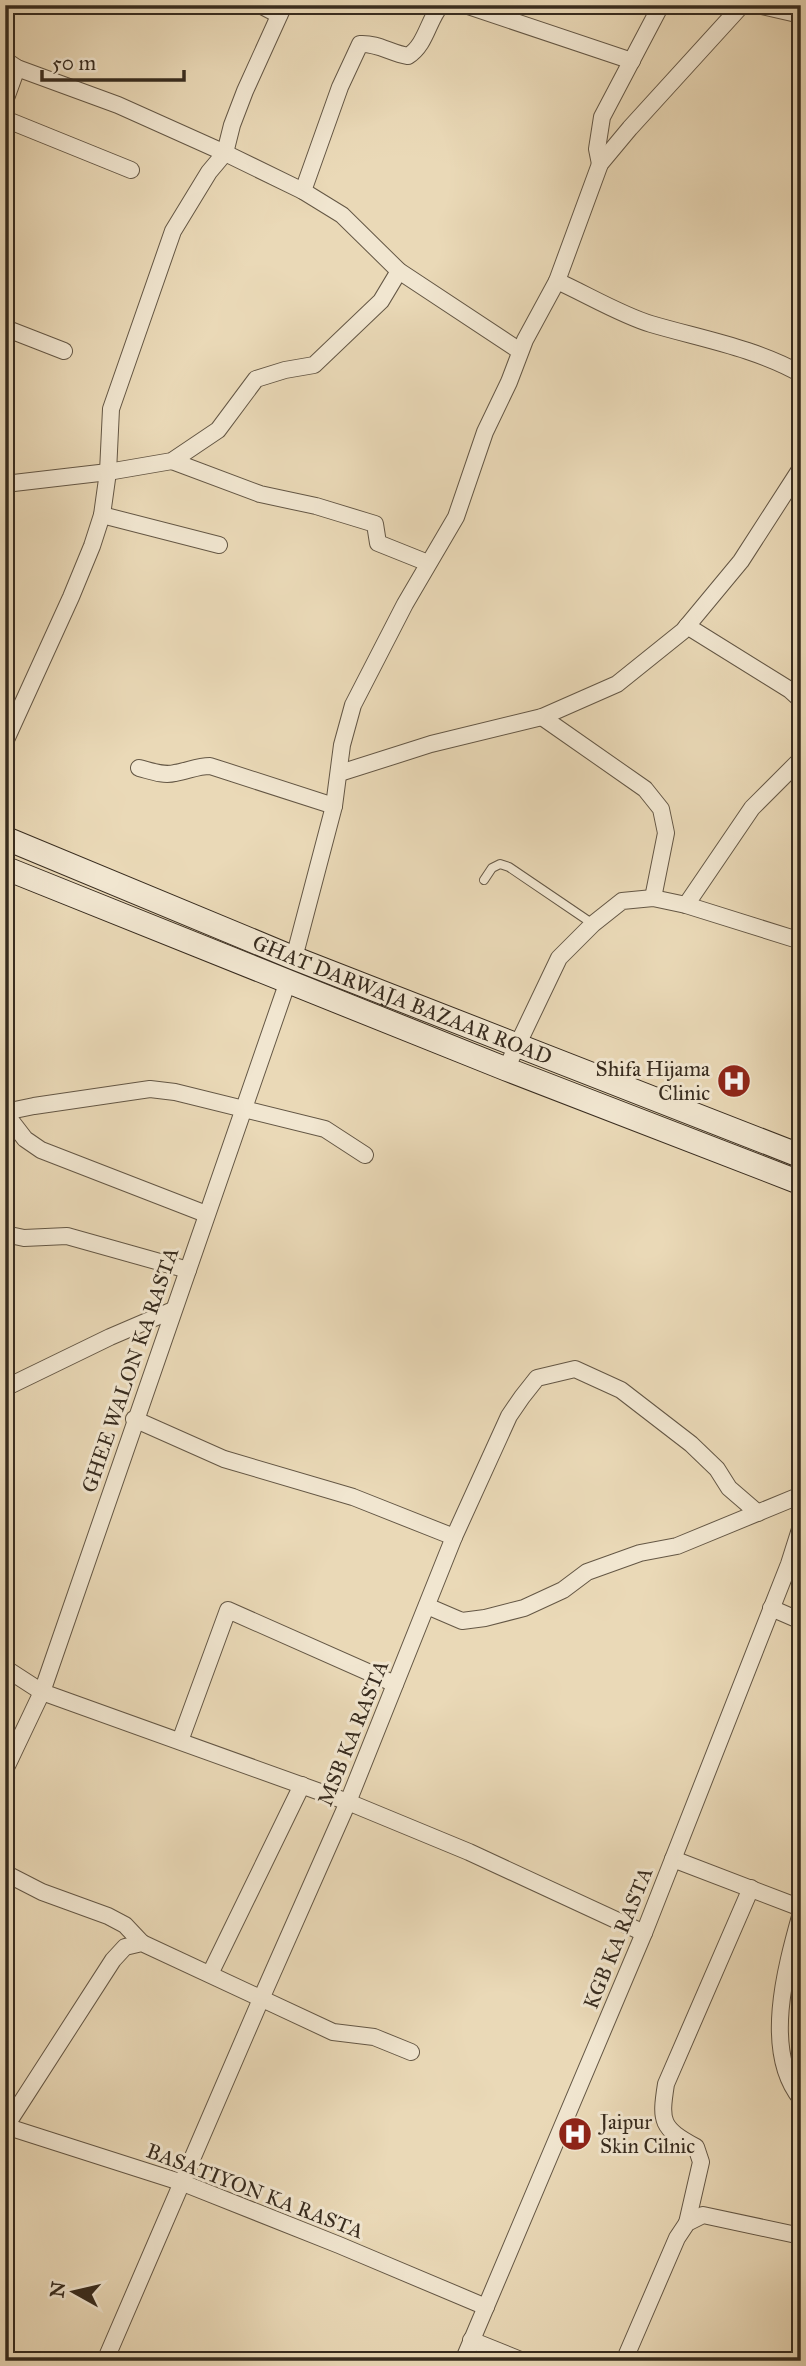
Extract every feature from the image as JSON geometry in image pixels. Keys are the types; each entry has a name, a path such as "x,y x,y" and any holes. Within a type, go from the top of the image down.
{"street":[{"path":"5,742 11,715 71,597 102,515 108,472 111,409 173,231 209,172 225,153 245,91 281,10 260,5"},
{"path":"303,191 340,87 360,44 375,44 408,56 420,43 441,5"},
{"path":"466,5 632,61"},
{"path":"600,164 597,149 602,117 661,5"},
{"path":"288,981 334,806 342,745 353,705 389,633 456,517 485,432 509,382 520,351 557,281 600,164 742,5"},
{"path":"758,5 801,15"},
{"path":"5,101 11,64 118,105 225,153 303,191 342,215 399,271 520,351"},
{"path":"5,119 131,170"},
{"path":"5,484 108,472 172,461 218,430 256,379 314,365 381,301 399,271"},
{"path":"557,281 648,323 716,341 779,362 801,374"},
{"path":"5,328 64,351"},
{"path":"172,461 260,494 316,506 375,524 378,543 428,563"},
{"path":"340,773 431,744 542,717 617,684 687,626 741,561 801,468"},
{"path":"102,515 219,545"},
{"path":"687,626 790,690 801,700"},
{"path":"542,717 645,789 661,809 666,833 653,898"},
{"path":"686,905 752,808 790,767 801,759"},
{"path":"139,768 164,774 198,766 211,766 334,806"},
{"name":"GHAT DARWAJA BAZAAR ROAD","path":"5,838 294,958 801,1156"},
{"path":"5,868 506,1069 801,1183"},
{"path":"506,1069 559,958 593,924 622,901 653,898 686,905 801,941"},
{"name":"GHEE WALON KA RASTA","path":"5,1770 41,1692 288,981"},
{"path":"206,1214 41,1150 25,1139 5,1113 34,1106 150,1089 174,1092 326,1129 365,1155"},
{"path":"5,1234 24,1238 67,1236 188,1270"},
{"path":"5,1388 173,1310"},
{"name":"MSB KA RASTA","path":"105,2361 348,1802 454,1537 509,1416 522,1397 537,1378 575,1369 621,1390 691,1444 717,1469 729,1488 758,1513"},
{"path":"135,1419 224,1459 353,1497 454,1537"},
{"path":"427,1606 462,1620 485,1618 523,1608 563,1590 587,1572 640,1553 677,1546 801,1495"},
{"name":"KGB KA RASTA","path":"463,2361 644,1933 771,1608 795,1567 801,1526"},
{"path":"771,1608 801,1621"},
{"path":"180,1741 228,1610 395,1684"},
{"path":"5,1668 41,1692 348,1802 468,1852 644,1933"},
{"path":"210,1974 302,1785"},
{"path":"673,1859 801,1908"},
{"path":"5,1873 42,1892 108,1916 125,1925 142,1943 332,2032 374,2037 411,2052"},
{"path":"624,2361 677,2238 687,2223 701,2162 696,2147 669,2130 662,2116 666,2084 751,1888"},
{"path":"801,1913 792,1946 780,2021 780,2047 792,2088 801,2099"},
{"path":"6,2126 113,1960 125,1947 142,1943"},
{"name":"BASATIYON KA RASTA","path":"6,2126 183,2183 486,2306"},
{"path":"687,2223 703,2215 801,2236"},
{"path":"471,2340 523,2361"}],"lane":[{"path":"484,880 492,868 499,864 509,867 593,924"}],"place":[{"name":"Shifa Hijama Clinic","path":"734,1081"},
{"name":"Jaipur Skin Cilnic","path":"575,2134"}]}
